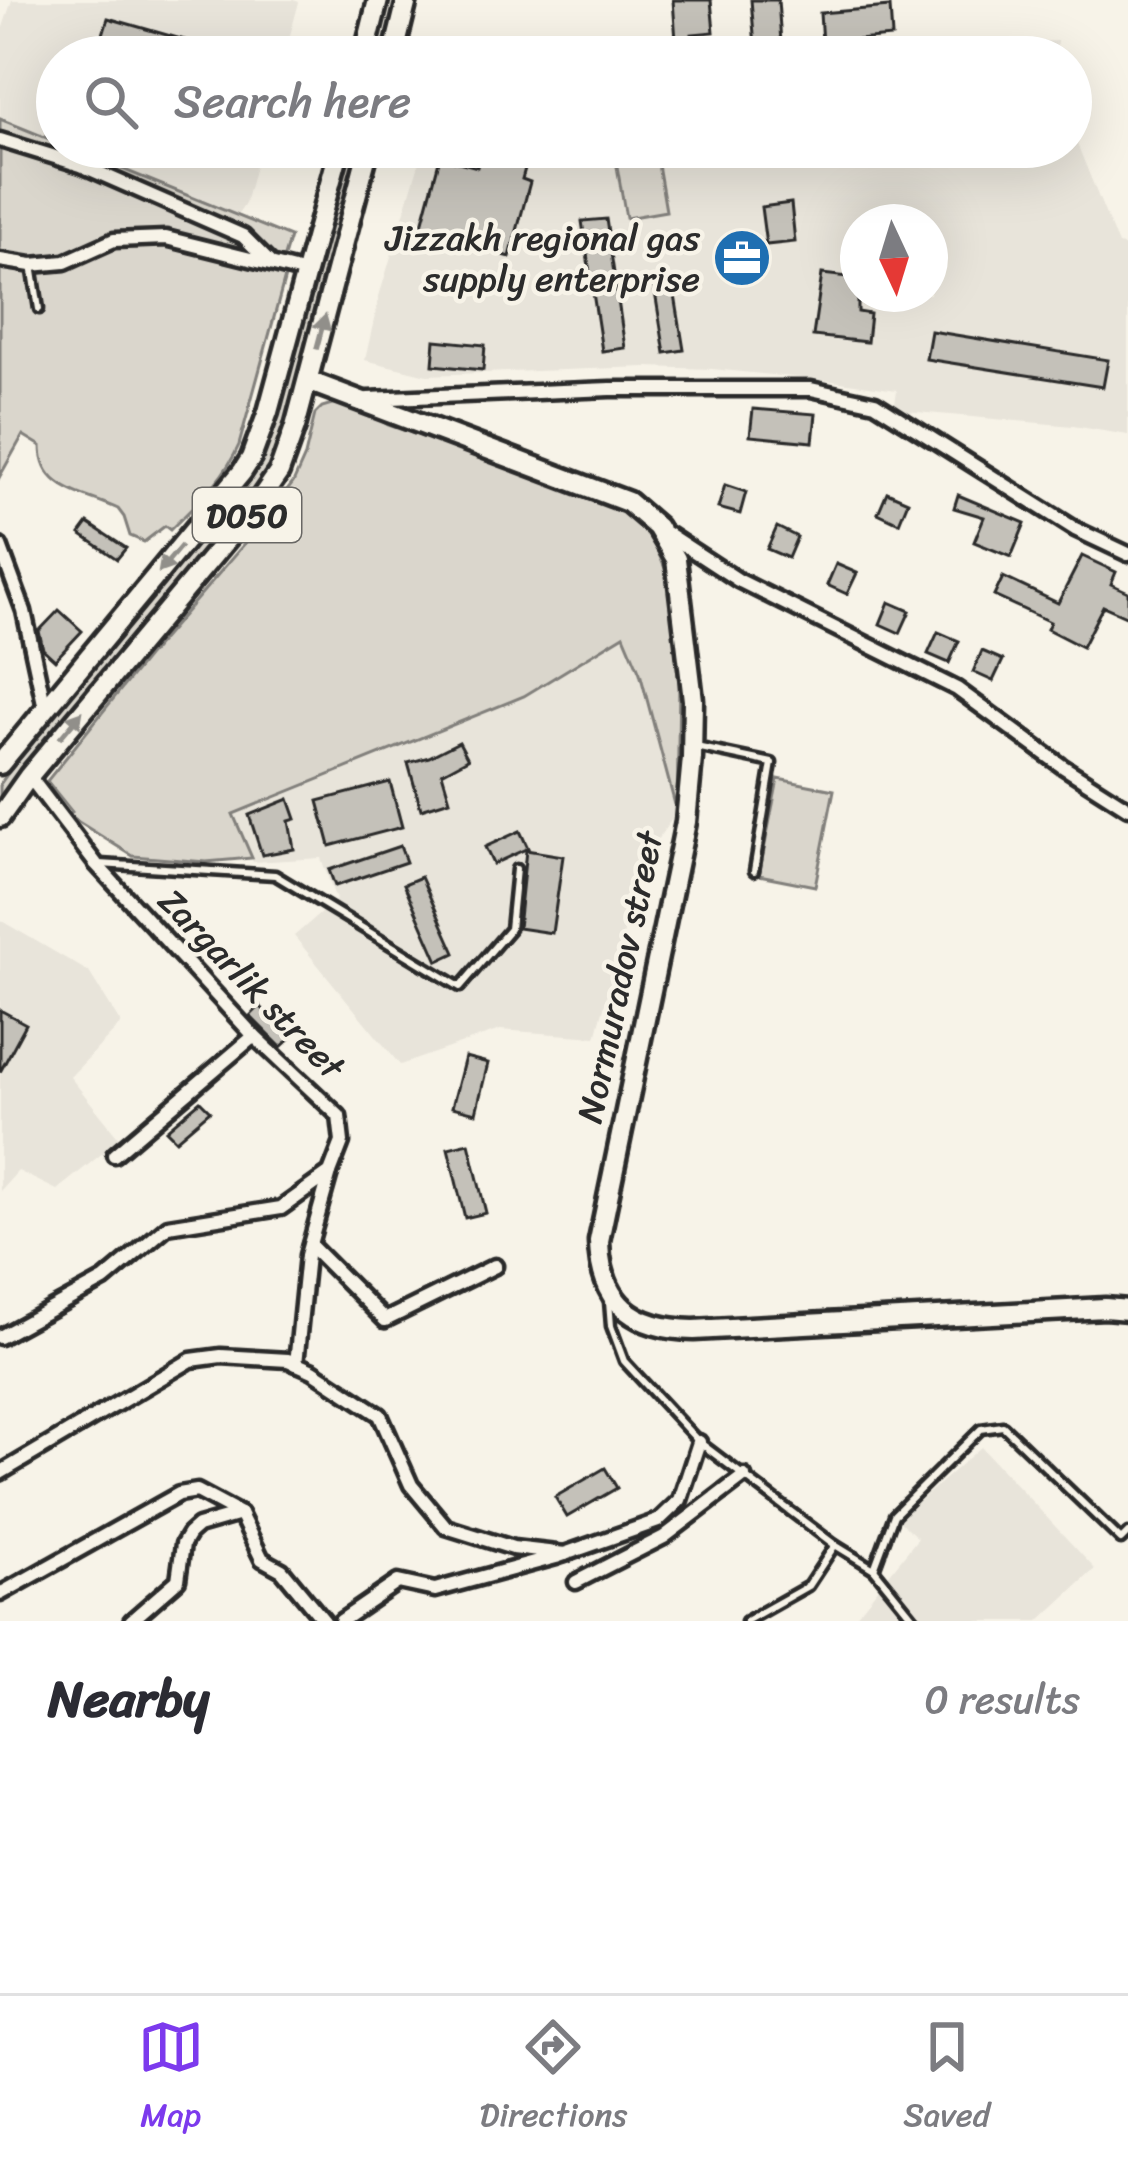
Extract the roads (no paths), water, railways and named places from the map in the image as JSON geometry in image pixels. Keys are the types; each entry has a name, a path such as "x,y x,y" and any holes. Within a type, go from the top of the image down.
{"main road":[{"path":"369,36 377,5 405,9"},
{"name":"D050","path":"0,764 251,458 268,412 334,168"},
{"name":"D050","path":"0,818 29,776 279,472 364,168"},
{"path":"308,381 628,502 657,527"},
{"name":"Normuradov street","path":"607,1283 599,1257 601,1225 686,822 692,746 692,700 676,560 657,527"},
{"path":"607,1283 624,1311 642,1322 676,1330 1128,1310"}],"street":[{"path":"0,140 36,151"},
{"path":"88,168 243,236 271,264"},
{"path":"0,260 32,265 65,262 114,240 166,238 306,273"},
{"path":"355,399 610,389 811,389 875,403 1075,529 1128,554"},
{"path":"657,527 738,580 958,688 1062,766 1128,808"},
{"path":"0,546 24,611 45,708"},
{"name":"Zargarlik street","path":"29,776 96,864 254,1036 339,1116 342,1142 330,1173"},
{"path":"114,1155 254,1036"},
{"path":"296,1364 310,1245 330,1173"},
{"path":"0,1337 104,1280 168,1226 281,1208 330,1173"},
{"path":"310,1245 385,1320 495,1266"},
{"path":"0,1473 191,1360 221,1356 288,1360 380,1415 411,1485 446,1527 513,1548 565,1554"},
{"path":"341,1621 398,1582 435,1590 658,1522 680,1500 699,1442"},
{"path":"576,1582 664,1537 744,1476"},
{"path":"0,1594 179,1495 197,1491 240,1514 262,1558 282,1570 324,1621"},
{"path":"131,1621 178,1580 183,1544 198,1526 240,1514"}],"lane":[{"path":"32,265 39,309"},
{"path":"692,746 772,763 754,872"},
{"path":"96,864 274,875 460,987 510,929 516,869"},
{"path":"607,1283 611,1326 624,1360 699,1442 874,1569 916,1621"},
{"path":"874,1569 894,1515 981,1429 1003,1426 1121,1540 1128,1533"},
{"path":"746,1621 808,1586 835,1545"}],"place":[{"name":"Jizzakh regional gas supply enterprise","path":"742,258"}]}
